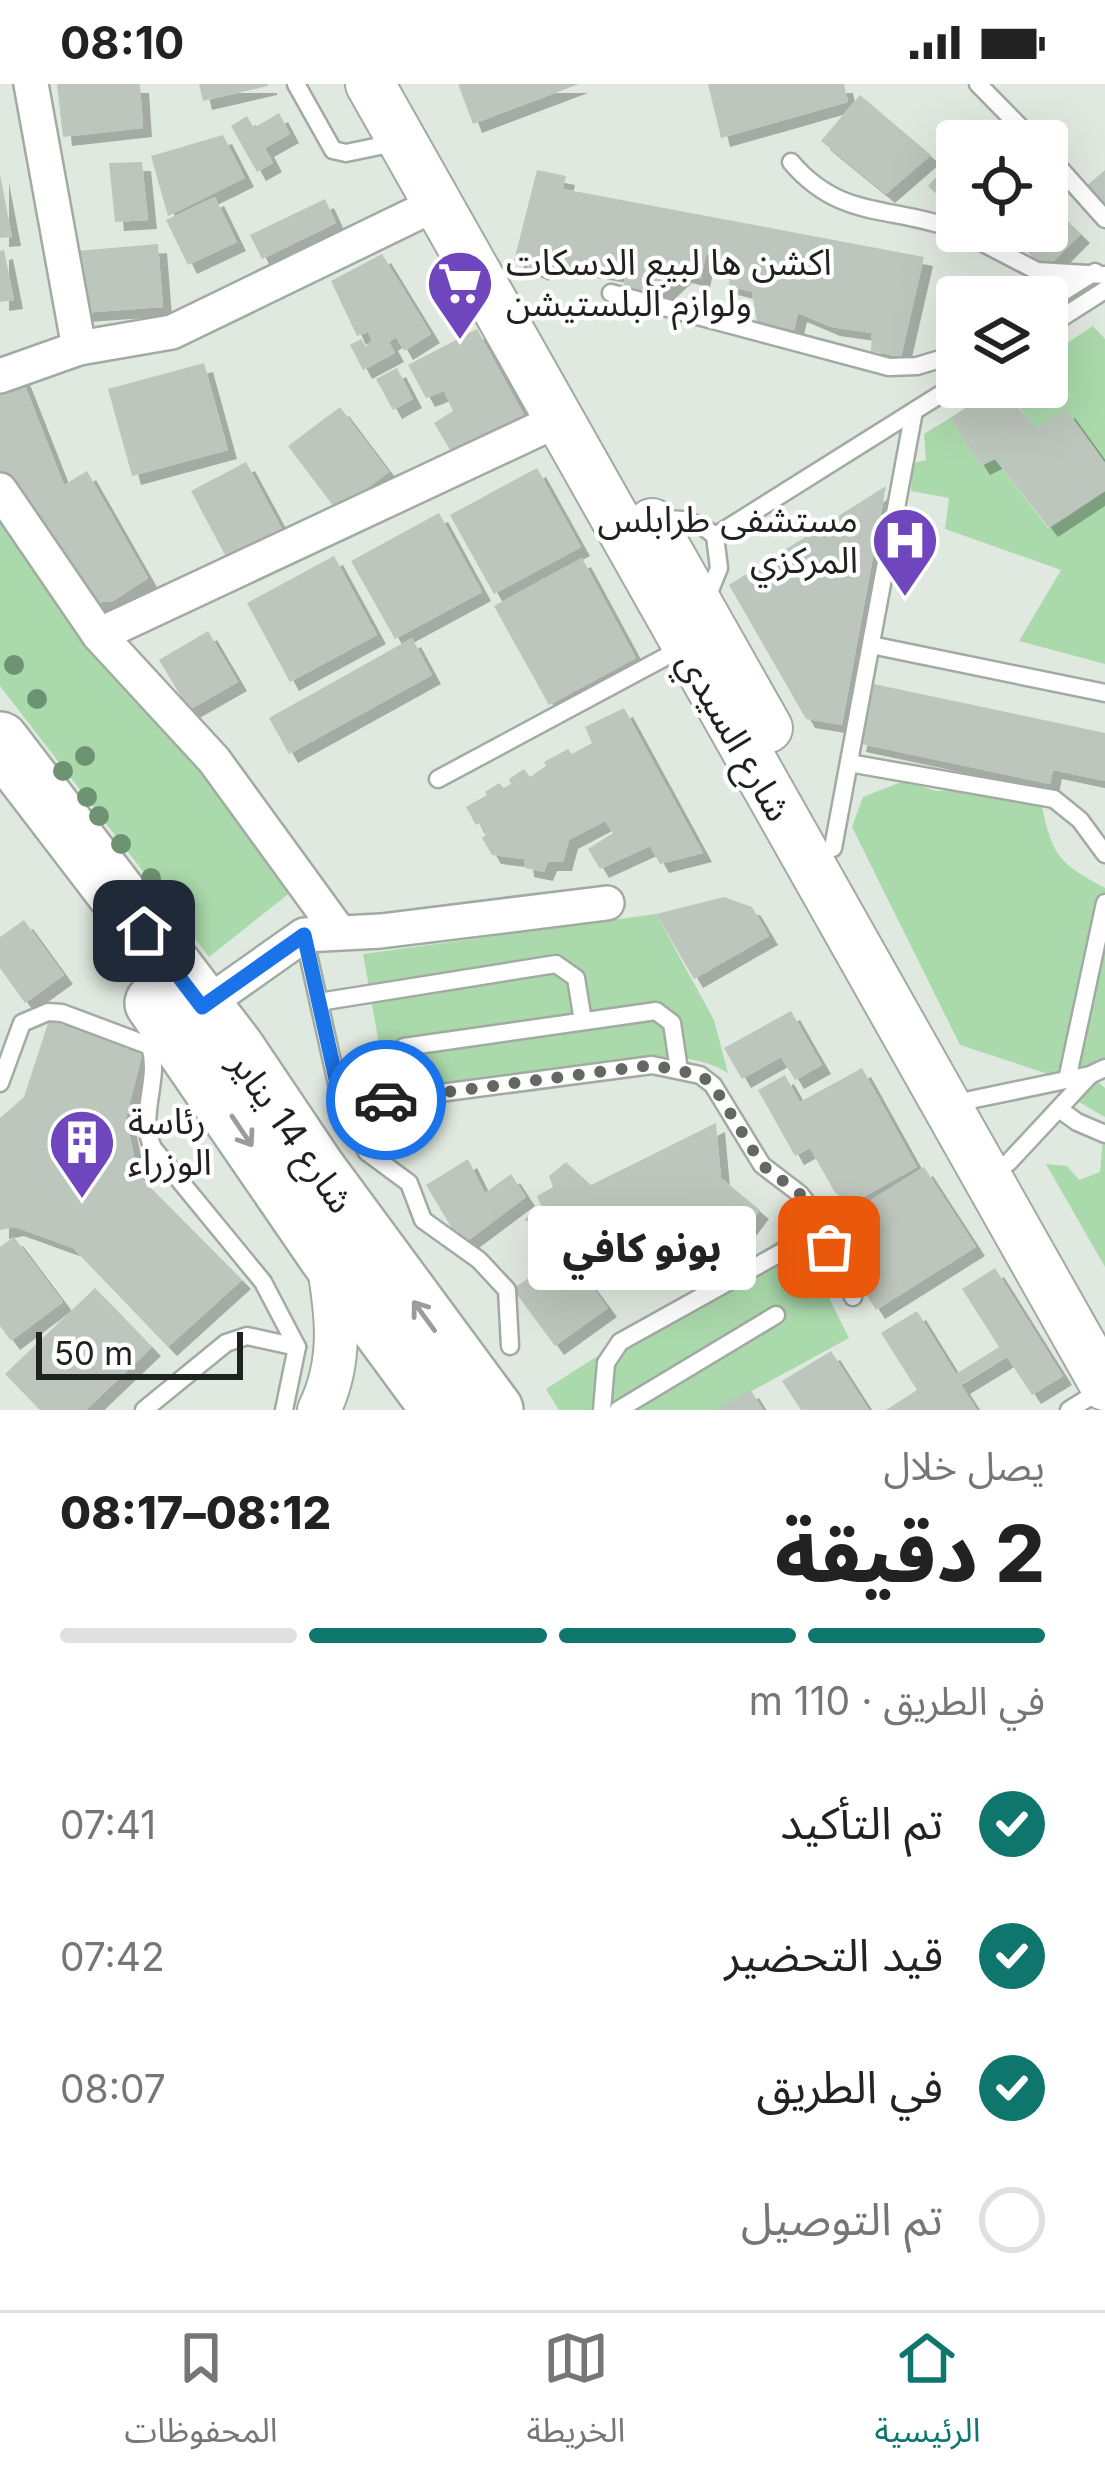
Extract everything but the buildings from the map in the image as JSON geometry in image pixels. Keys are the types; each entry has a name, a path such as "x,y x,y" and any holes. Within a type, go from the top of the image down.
{"highway":[{"name":"شارع 14 يناير","path":"0,741 202,1007 494,1410"},
{"path":"0,799 161,1013 327,1255 441,1410"}],"main road":[{"name":"شارع السيدي","path":"370,84 558,420 833,848 1105,1336"},
{"name":"شارع السيدي","path":"401,84 652,524 693,626 1105,1386"}],"street":[{"path":"32,84 79,348"},
{"path":"0,376 79,348 172,332 438,203"},
{"path":"99,635 558,420"},
{"path":"0,490 99,635 214,760 339,932"},
{"path":"202,1007 304,935 381,931 608,903"},
{"path":"319,1410 336,1358 338,1319 327,1255"}],"lane":[{"path":"296,84 333,150 346,153 402,141"},
{"path":"978,84 1013,120"},
{"path":"791,162 817,188 845,204 936,225"},
{"path":"1068,178 1105,219"},
{"path":"1000,252 1037,271 1100,273"},
{"path":"1068,291 1100,273"},
{"path":"1068,314 1105,290"},
{"path":"611,293 889,367 936,360"},
{"path":"715,536 936,397"},
{"path":"833,848 914,411"},
{"path":"438,779 693,626 719,568 715,536 704,526 674,518 652,524"},
{"path":"871,645 1105,693"},
{"path":"849,763 1054,799 1080,820 1105,854"},
{"path":"1067,1080 1105,903"},
{"path":"304,935 342,1106 367,1153 409,1183 423,1220 479,1260 507,1289 510,1346"},
{"path":"319,1002 556,964 576,978 583,1022"},
{"path":"0,1083 22,1023 49,1012 150,1046 154,1058 145,1131 153,1148 263,1282 297,1347 284,1410"},
{"path":"404,1047 662,1013 672,1023 679,1070"},
{"path":"342,1106 652,1065 700,1075 713,1085 762,1165 800,1194 818,1219 853,1297"},
{"path":"970,1100 1097,1072"},
{"path":"1008,1163 1097,1072"},
{"path":"1059,1108 1105,1134"},
{"path":"602,1410 606,1363 620,1342 782,1252"},
{"path":"618,1410 776,1315"},
{"path":"144,1410 226,1342 248,1336 297,1347"},
{"path":"1069,1410 1105,1386"}],"green space":[{"path":"1093,326 1105,339 1105,463 1066,410 1037,429 1020,408 1068,408 1068,342"},
{"path":"950,418 981,466 995,459 1048,528 1105,491 1105,664 1019,641 1061,570 945,529 949,498 911,491 913,463 926,460 924,434"},
{"path":"0,474 292,891 209,957 0,686"},
{"path":"904,781 936,791 977,789 1041,802 1060,856 1105,888 1105,1061 1091,1076 1105,1088 1105,1117 1067,1095 1045,1073 960,1045 852,827 863,797"},
{"path":"656,914 714,1020 728,1073 700,1061 629,1058 445,1097 389,1100 363,954"},
{"path":"1105,1119 1105,1267 1046,1164 1067,1166 1079,1180 1100,1172"},
{"path":"795,1230 849,1338 717,1410 559,1410 546,1389"}],"way so far":[{"path":"386,1100 652,1065 700,1075 713,1085 762,1165 800,1194 818,1219 829,1247"}],"place":[{"name":"اكشن ها لبيع الدسكات ولوازم البلستيشن","path":"460,342"},
{"name":"مستشفى طرابلس المركزي","path":"905,599"},
{"name":"رئاسة الوزراء","path":"82,1201"},
{"name":"بونو كافي","path":"829,1247"}],"route":[{"path":"144,931 202,1007 304,935 342,1106 386,1100"}]}
